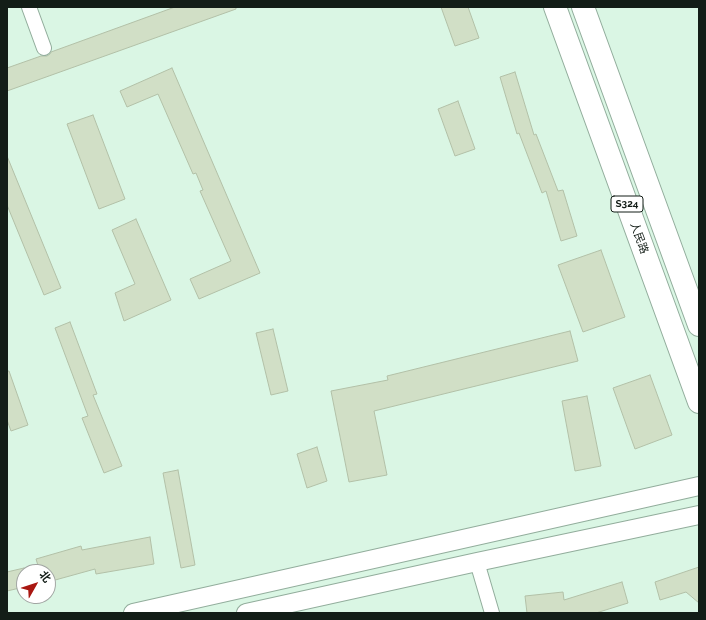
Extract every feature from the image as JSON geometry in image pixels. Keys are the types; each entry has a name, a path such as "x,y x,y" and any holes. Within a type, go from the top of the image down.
{"main road":[{"name":"人民路","path":"555,7 699,402"},
{"path":"583,7 699,325"}],"street":[{"path":"29,7 44,48"},
{"path":"133,613 699,486"},
{"path":"246,613 699,515"},
{"path":"477,562 492,613"}],"building":[{"path":"175,7 236,7 236,9 7,91 7,68 41,56 47,56 51,52"},
{"path":"441,7 468,7 479,38 455,46"},
{"path":"172,68 260,273 199,299 190,279 231,261 200,191 203,190 196,173 193,174 158,94 127,107 120,91"},
{"path":"515,72 534,135 536,134 558,191 563,190 577,236 561,241 546,191 542,193 519,133 517,134 500,77"},
{"path":"458,101 475,149 455,156 438,109"},
{"path":"93,115 125,199 99,209 67,124"},
{"path":"7,156 61,288 44,295 7,205"},
{"path":"136,219 171,300 124,321 115,293 135,284 112,230"},
{"path":"601,250 625,317 583,332 558,265"},
{"path":"70,322 97,394 93,395 122,466 104,473 82,418 88,416 55,328"},
{"path":"273,329 288,391 271,395 256,333"},
{"path":"570,331 578,361 374,411 387,475 349,482 331,391 388,380 387,376"},
{"path":"7,371 9,371 28,425 11,431 7,420"},
{"path":"650,375 672,435 635,449 613,388"},
{"path":"587,396 601,466 575,471 562,401"},
{"path":"317,447 327,481 307,488 297,454"},
{"path":"178,470 195,565 181,568 163,473"},
{"path":"150,537 154,564 96,574 95,569 56,580 56,564 38,564 36,559 81,546 82,550"},
{"path":"699,567 699,603 686,592 660,600 655,582"},
{"path":"16,570 16,589 7,591 7,572"},
{"path":"622,582 628,603 596,613 527,613 525,596 563,592 564,600"}]}
